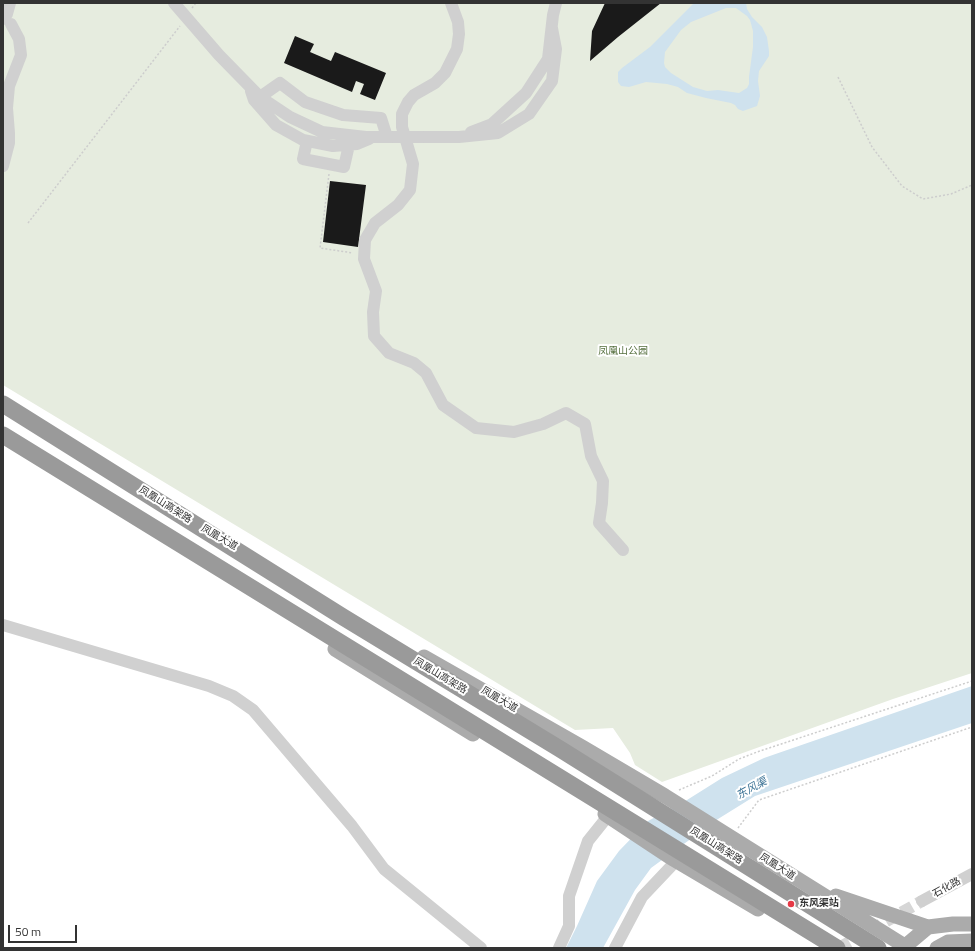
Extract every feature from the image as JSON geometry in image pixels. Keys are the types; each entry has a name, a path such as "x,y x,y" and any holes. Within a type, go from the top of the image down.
{"highway":[{"name":"凤凰山高架路","path":"3,404 343,617 560,749 878,948"},
{"path":"3,435 837,948"}],"main road":[{"name":"凤凰大道","path":"3,411 346,612 668,798 905,947"},
{"path":"3,443 422,703 608,816 673,859 823,948"},
{"path":"812,888 928,927 953,924 972,924"},
{"path":"905,947 928,927"},
{"path":"937,948 948,942 972,941"}],"street":[{"path":"174,3 219,55 250,87 290,117 322,132 374,137 459,137 498,134 529,114 552,81 556,49 552,28"},
{"path":"451,3 458,22 459,34 457,49 445,73 435,83 414,95 408,102 402,114 402,127 412,164 410,190 398,205 375,223 365,240 364,259 376,291 373,312 374,336 389,353 414,363 426,373 443,405 476,428 514,432 543,424 566,413 585,424 591,456 603,481 600,523 623,550"},
{"path":"459,137 492,124 526,93 548,59 553,15 556,3"},
{"path":"3,166 9,143 7,108 9,86 20,55 19,38 8,12"},
{"path":"260,96 280,83 305,102 343,115 381,118 390,137"},
{"path":"250,87 254,100 276,125 303,140 333,146 357,144 374,137"},
{"path":"307,141 303,159 344,167 349,145"},
{"path":"3,625 209,686 232,696 253,710 352,826 384,869 481,948"},
{"path":"559,948 569,926 569,896 588,841 608,816"},
{"path":"615,948 642,897 673,859"},
{"name":"石化路","path":"922,901 972,874"}],"path":[{"path":"28,223 196,3"},
{"path":"838,77 872,147 902,186 923,199 951,194 972,185"},
{"path":"330,164 320,248 353,253"},
{"path":"668,798 712,776 739,759 757,752 972,681"},
{"path":"730,838 759,800 972,727"}],"green space":[{"name":"凤凰山公园","path":"3,3 972,3 972,673 893,699 662,782 635,765 630,753 613,728 575,730 3,385"}],"water":[{"path":"694,3 746,3 747,9 752,17 762,27 767,37 769,51 769,56 759,71 758,81 760,96 757,106 743,111 731,103 687,93 678,87 667,84 646,82 629,87 621,86 618,82 618,72 650,47","holes":["726,8 736,8 750,20 753,31 753,47 749,84 747,88 739,93 718,90 707,91 693,87 671,73 665,67 665,52 681,30 691,22"]},
{"name":"东风渠","path":"972,686 972,723 755,796 718,819 651,868 635,890 603,948 566,948 597,881 619,851 648,821 687,800 722,778 764,758"}],"building":[{"path":"605,3 661,3 590,61 592,31"},
{"path":"295,36 314,44 310,52 331,61 335,52 386,73 375,100 360,94 364,84 356,81 352,92 284,63"},
{"path":"330,181 366,185 358,247 323,242"}],"tunnel":[{"path":"839,948 922,901"}],"place":[{"name":"东风渠站","path":"791,904"}]}
